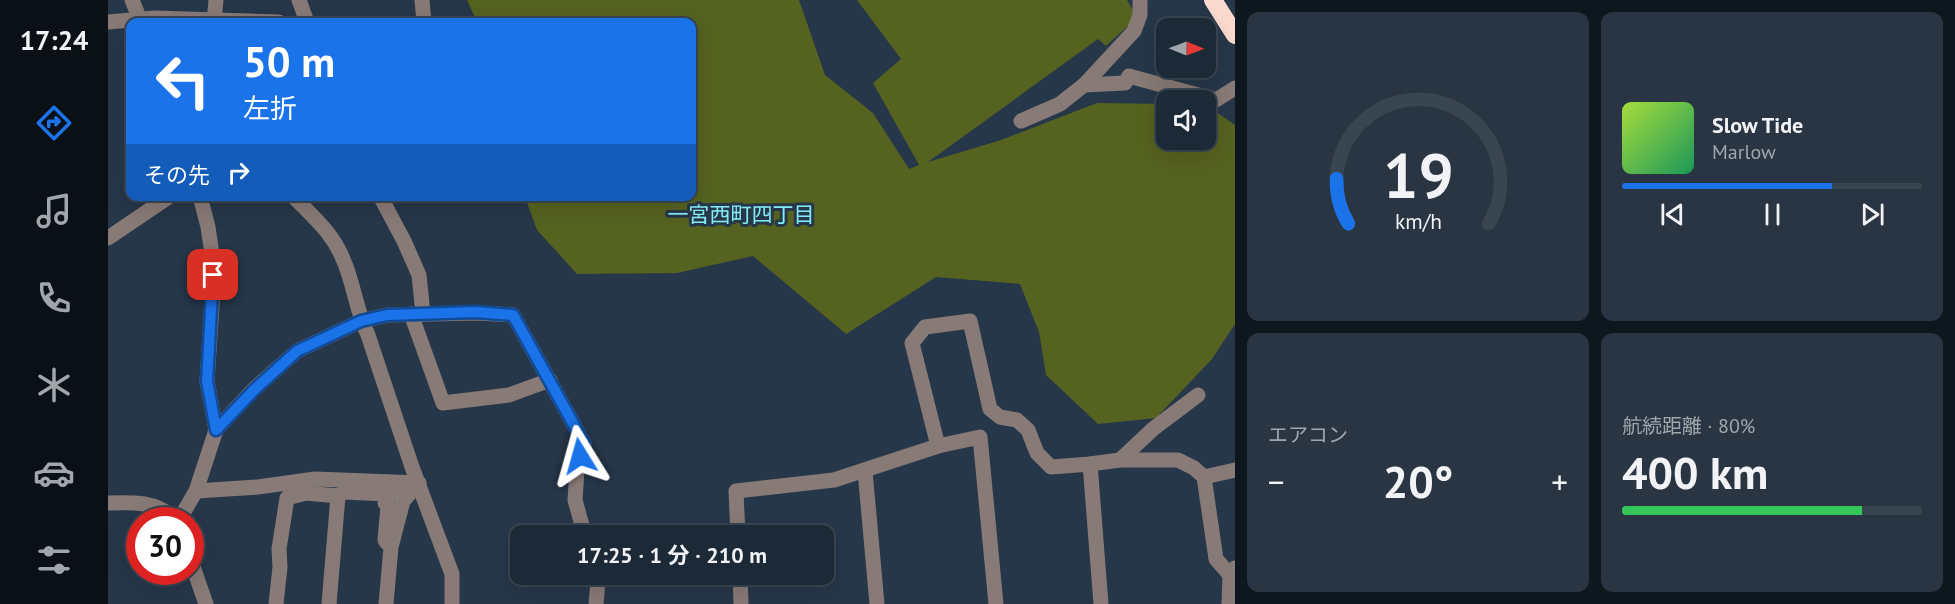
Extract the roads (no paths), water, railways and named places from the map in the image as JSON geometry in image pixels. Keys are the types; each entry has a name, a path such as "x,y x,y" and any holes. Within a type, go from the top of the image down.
{"highway":[{"path":"1213,0 1235,35"}],"street":[{"path":"132,0 140,18"},
{"path":"214,18 216,0"},
{"path":"299,0 306,18"},
{"path":"422,0 424,18"},
{"path":"1021,121 1060,104 1084,85 1134,31 1140,15 1140,0"},
{"path":"108,22 126,21"},
{"path":"1084,85 1125,83 1129,76 1216,100 1235,88"},
{"path":"108,238 163,201"},
{"path":"201,201 213,261 207,381 216,430"},
{"path":"298,201 329,232 344,259 361,321 453,574 452,604"},
{"path":"383,201 419,275 417,314 444,403 509,396 550,380"},
{"path":"186,507 196,491 216,430 254,390 297,351 361,321 387,315 475,312 513,315 584,443 577,470 576,500 582,525"},
{"path":"938,446 912,343 925,327 970,321 990,409 1000,417 1017,420 1028,430 1036,453 1051,467 1120,460 1178,460 1194,468 1204,477 1216,559 1232,572 1229,604"},
{"path":"1120,460 1153,429 1198,395"},
{"path":"738,525 736,491 834,480 938,446 980,437 996,604"},
{"path":"1090,464 1101,604"},
{"path":"1204,477 1235,470"},
{"path":"865,471 877,604"},
{"path":"196,491 258,487 315,479 419,483"},
{"path":"386,604 391,547 403,501 419,483"},
{"path":"276,604 280,567 279,549 287,498 306,493 338,496 344,492 408,495"},
{"path":"329,604 338,496"},
{"path":"108,502 129,502 157,507"},
{"path":"385,503 388,506 385,540 391,547"},
{"path":"199,585 206,604"},
{"path":"596,604 598,585"},
{"path":"740,585 741,604"}],"district":[{"name":"一宮西町四丁目","path":"741,214"}]}
